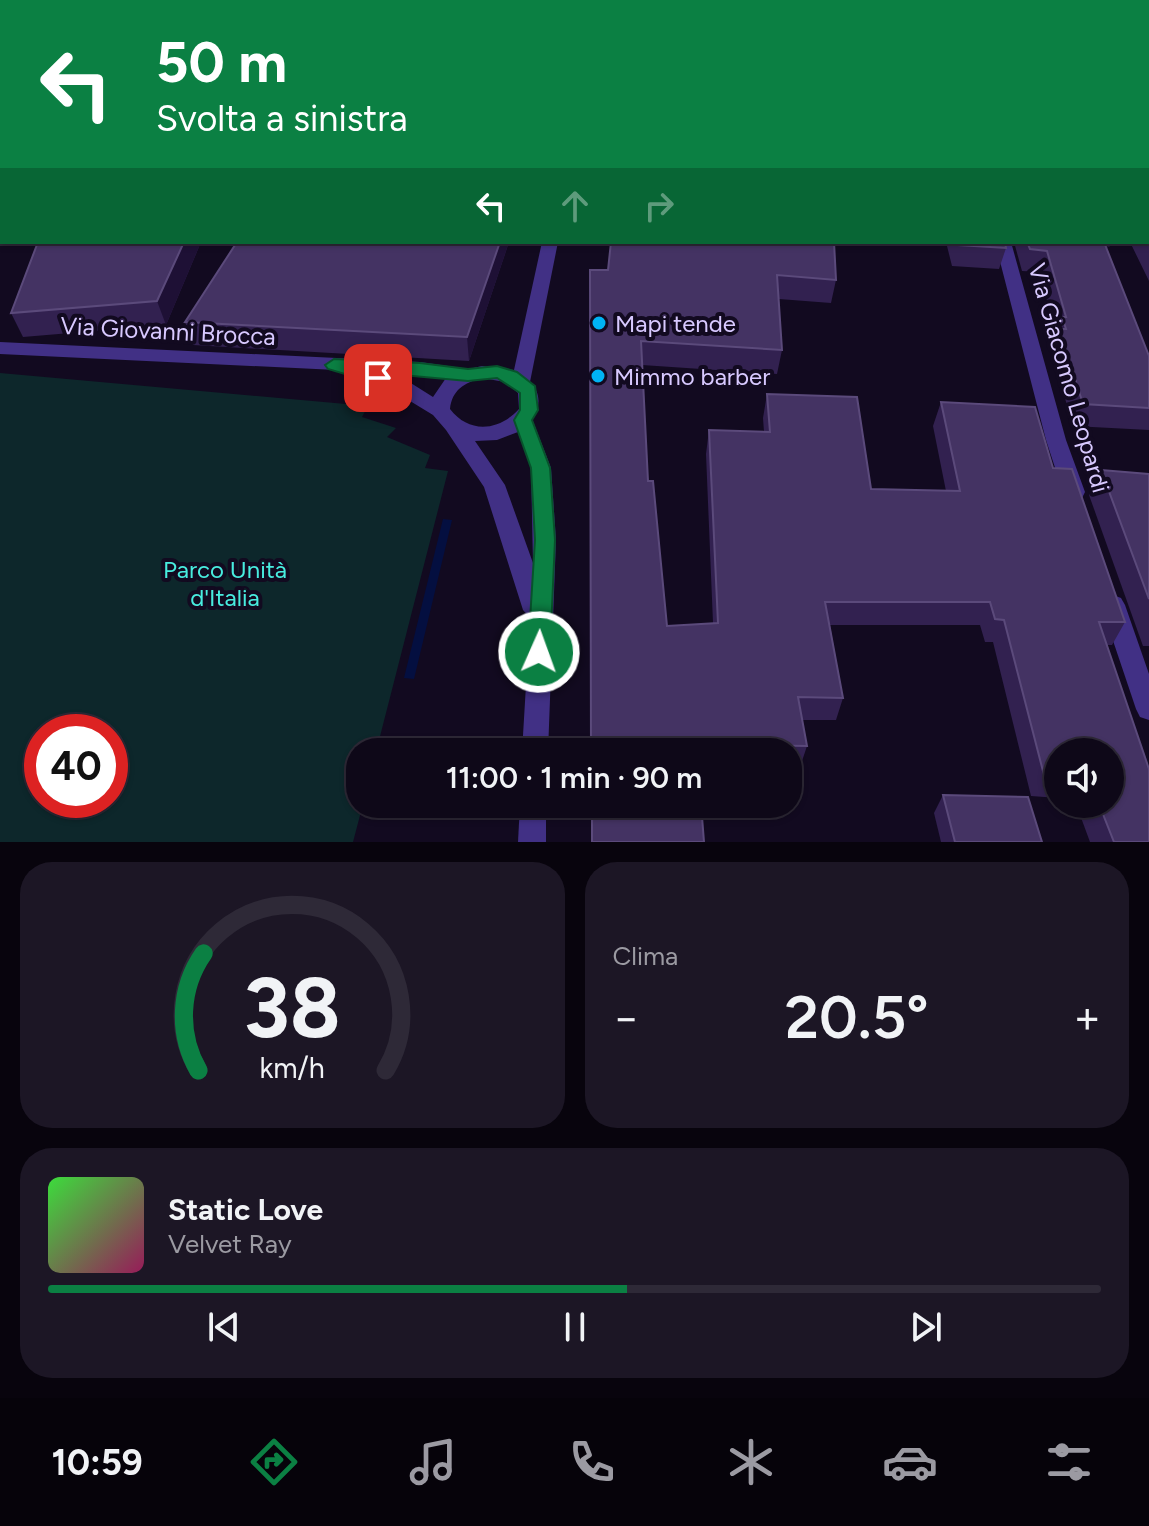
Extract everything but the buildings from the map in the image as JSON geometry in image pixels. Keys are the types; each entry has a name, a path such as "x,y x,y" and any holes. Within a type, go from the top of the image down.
{"street":[{"path":"521,382 550,244"},
{"name":"Via Giacomo Leopardi","path":"1004,244 1056,440 1082,515"},
{"path":"497,372 530,343"},
{"name":"Via Giovanni Brocca","path":"0,348 420,368 468,375"},
{"name":"Via Giovanni Brocca","path":"334,365 399,385 440,410"},
{"path":"455,428 468,433 492,434 513,428 523,420 531,400 528,391 521,382 497,372 468,375 445,390 440,410 494,485 517,548 539,626"},
{"path":"523,420 541,468 545,540 535,738"},
{"path":"1108,589 1149,709"},
{"path":"532,842 533,818"}],"green space":[{"name":"Parco Unità d'Italia","path":"0,373 368,406 362,417 396,428 387,437 430,455 425,468 448,471 380,738 346,738 346,818 359,818 353,842 0,842"}],"shaded area":[{"path":"443,519 452,520 414,679 404,678"}],"place":[{"name":"Mapi tende","path":"599,323"},
{"name":"Mimmo barber","path":"598,376"}],"route":[{"path":"378,378 334,365 420,368 468,375 497,372 521,382 528,391 531,400 523,420 541,468 545,540 539,652"}]}
